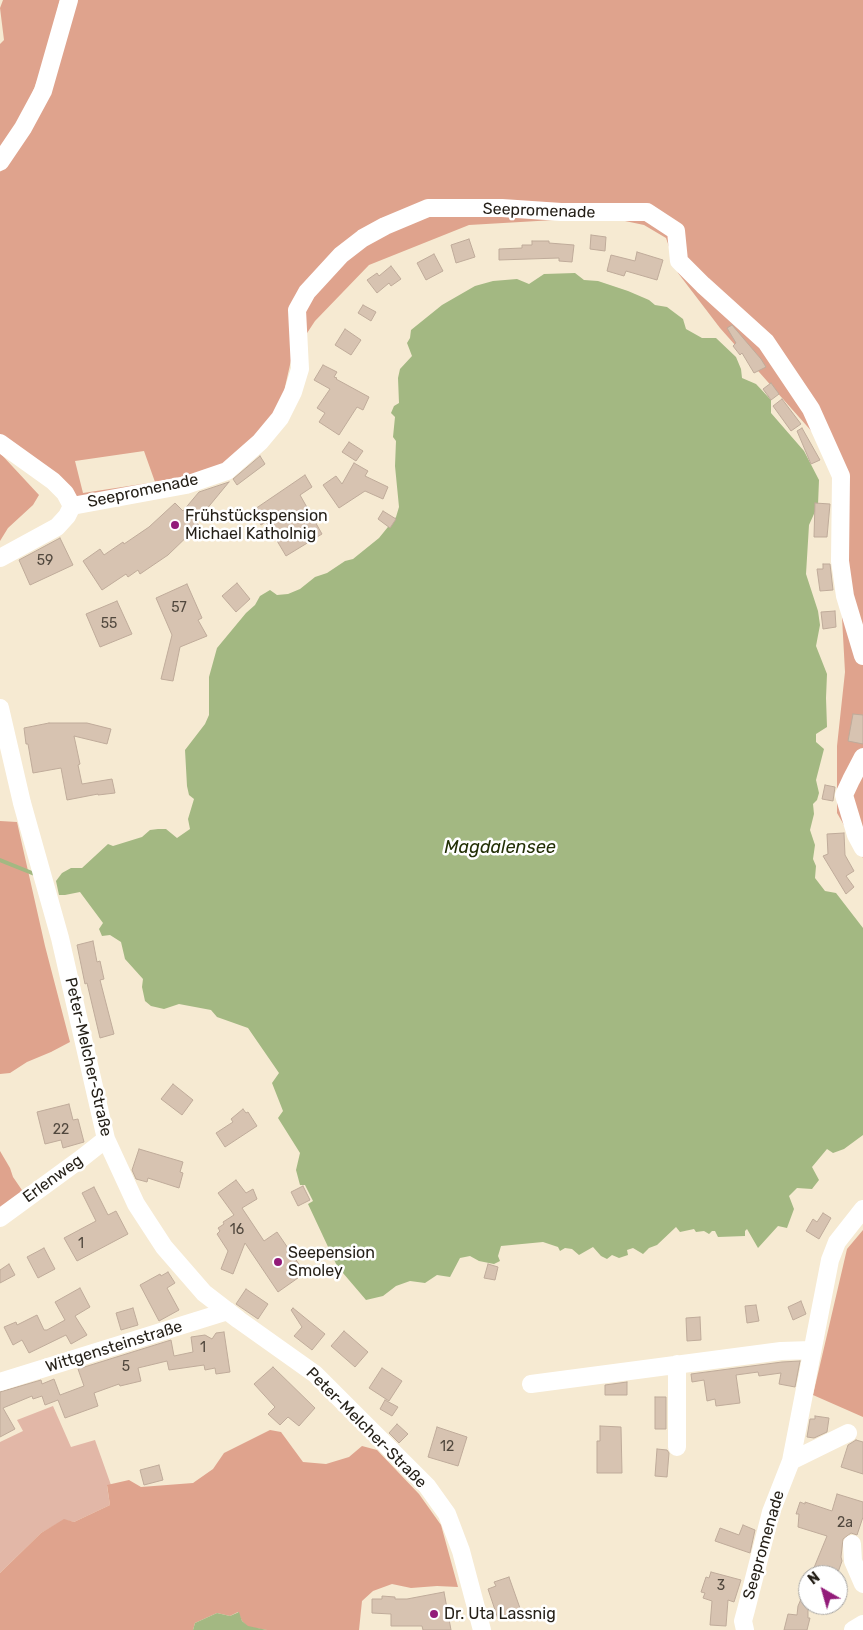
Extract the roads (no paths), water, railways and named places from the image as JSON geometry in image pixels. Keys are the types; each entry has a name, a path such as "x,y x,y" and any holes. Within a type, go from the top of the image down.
{"street":[{"path":"0,162 23,128 43,91 69,0"},
{"name":"Seepromenade","path":"72,506 137,496 186,485 227,471 260,442 280,418 293,392 300,369 297,310 307,292 341,255 363,238 385,226 428,208 502,208 569,213 647,212 676,231 679,261 766,342 811,410 841,476 840,561 845,596 863,656"},
{"path":"0,443 52,481 65,493 72,506 67,516 58,526 0,558"},
{"name":"Peter-Melcher-Straße","path":"0,708 22,803 60,938 106,1139 136,1204 164,1247 204,1293 315,1374 426,1486 448,1514 461,1550 482,1630"},
{"path":"863,757 844,795 856,834 863,848"},
{"name":"Erlenweg","path":"0,1218 106,1139"},
{"name":"Seepromenade","path":"745,1630 743,1621 771,1512 791,1460 830,1260 836,1242 863,1209"},
{"name":"Wittgensteinstraße","path":"0,1382 228,1312"},
{"path":"531,1384 781,1351 811,1350"},
{"path":"677,1364 677,1447"},
{"path":"791,1460 848,1433"},
{"path":"852,1544 853,1561 863,1584"},
{"path":"854,1630 863,1624"}],"water":[{"name":"Magdalensee","path":"575,273 584,280 598,281 628,291 649,300 655,305 667,307 683,319 686,329 702,338 716,338 736,357 741,369 742,378 756,384 771,400 771,413 804,451 819,480 818,505 809,525 806,574 818,611 820,625 816,646 827,674 827,727 816,734 816,742 824,749 816,780 819,793 817,800 813,804 814,814 810,830 815,845 813,859 816,866 815,878 825,891 836,893 863,928 863,1135 844,1149 833,1153 827,1149 812,1167 819,1180 812,1189 797,1188 789,1196 794,1209 787,1228 778,1226 758,1248 747,1229 745,1236 718,1237 715,1231 709,1234 704,1231 696,1232 694,1229 680,1232 676,1227 657,1245 649,1248 643,1254 633,1248 627,1250 628,1255 619,1258 612,1255 607,1259 601,1256 593,1247 579,1255 572,1249 565,1248 560,1251 558,1247 543,1242 501,1246 498,1256 500,1261 494,1264 479,1261 470,1256 460,1258 450,1277 437,1275 425,1283 410,1281 396,1286 383,1296 366,1300 337,1266 308,1204 313,1201 305,1185 300,1185 296,1170 300,1153 278,1118 283,1111 272,1083 279,1073 248,1028 217,1017 211,1010 179,1004 164,1009 151,1006 145,1001 142,987 143,979 125,959 121,942 110,935 102,936 99,929 103,923 80,892 59,895 56,881 62,873 71,868 82,868 108,844 113,846 142,837 150,830 158,829 166,829 177,838 190,829 188,819 194,799 189,795 187,786 185,750 205,724 209,715 209,677 217,648 255,605 260,596 270,590 277,595 288,594 300,589 315,577 327,573 345,561 353,559 379,538 396,517 399,507 395,466 396,441 393,437 395,417 391,413 394,406 399,403 398,378 400,369 412,356 407,343 411,330 442,305 475,286 493,281 517,279 529,284 544,274"},
{"path":"239,1612 242,1621 248,1626 267,1630 193,1630 195,1623 217,1613 230,1616"}],"waterway":[{"path":"0,860 37,875"}],"place":[{"name":"Frühstückspension Michael Katholnig","path":"175,525"},
{"name":"Seepension Smoley","path":"278,1262"},
{"name":"Dr. Uta Lassnig","path":"434,1614"}]}
